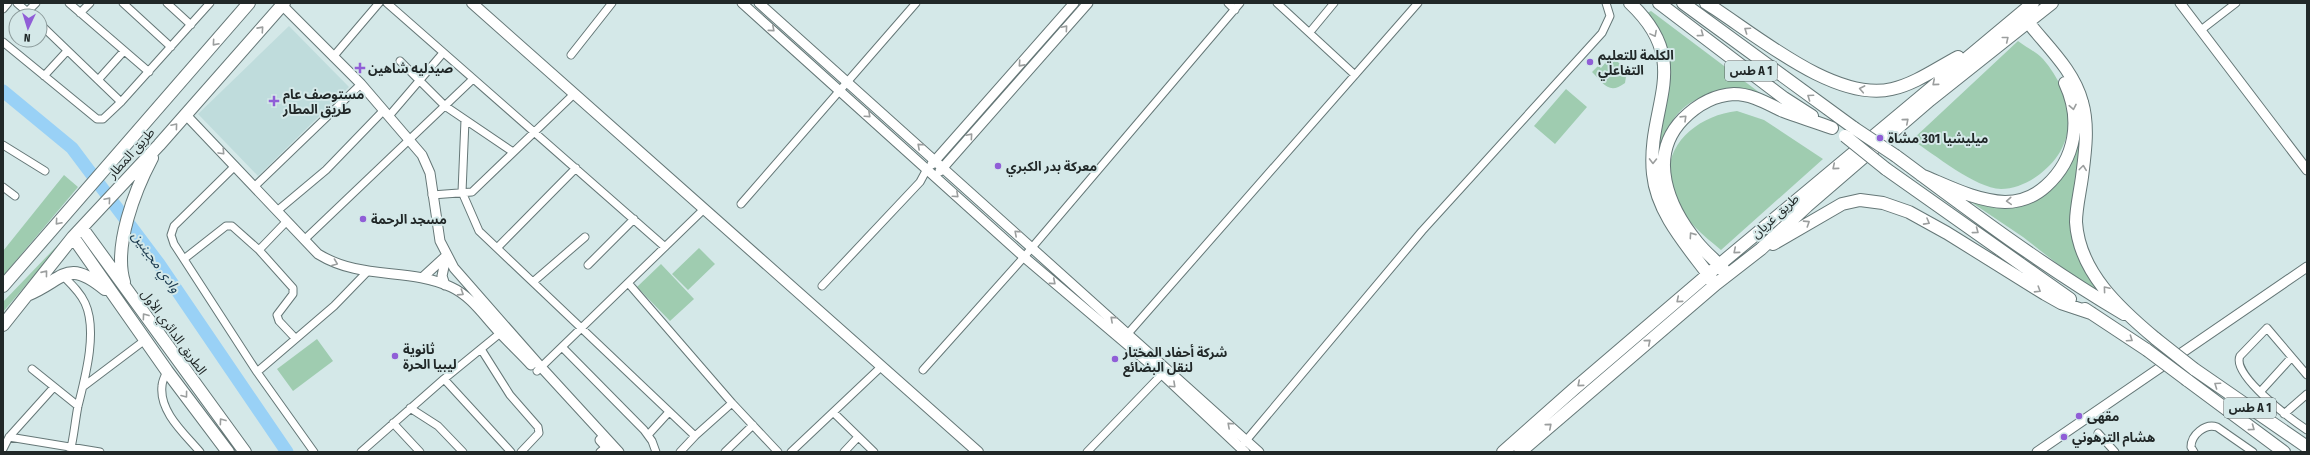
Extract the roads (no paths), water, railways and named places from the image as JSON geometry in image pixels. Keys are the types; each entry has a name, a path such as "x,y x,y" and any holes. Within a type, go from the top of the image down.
{"highway":[{"name":"طريق المطار","path":"3,286 84,192 110,165 249,3"},
{"path":"1630,3 1645,18 1663,54 1664,90 1652,157 1653,175 1659,197 1669,220 1712,279"},
{"name":"طس A 1","path":"1659,3 1784,98 1845,136 1886,169 1968,226 2047,285 2146,350 2284,452"},
{"name":"طس A 1","path":"1683,3 1921,175"},
{"path":"1706,3 1814,73 1839,83 1872,91 1893,89 1908,83 1986,40"},
{"name":"طريق غريان","path":"1503,452 1574,389 1712,279 1727,274 1761,249 1807,206 2020,20 2033,3"},
{"name":"طريق غريان","path":"1520,452 1712,279 1719,265 1986,40 2052,3"},
{"name":"طريق المطار","path":"3,325 73,237 159,145 283,4"},
{"path":"1921,175 1974,197 1989,201 2007,202 2024,200 2039,192 2054,179 2066,164 2074,138 2075,126 2071,95 2047,54 2020,20"},
{"path":"2020,20 2062,63 2082,101 2085,148 2076,221 2079,242 2090,269 2132,319"},
{"path":"1727,274 1696,241 1676,212 1666,190 1663,162 1667,146 1678,124 1697,106 1709,100 1735,94 1763,101 1832,128"},
{"path":"128,292 120,270 121,249 133,202 146,170 159,145"},
{"path":"1921,175 1977,218 2067,281 2132,319"},
{"path":"1761,249 1778,242 1842,204 1860,200 1883,202 1909,212 1947,233 2061,303 2091,313"},
{"name":"الطريق الدائري الأول","path":"82,228 245,452"},
{"name":"الطريق الدائري الأول","path":"73,237 167,371 228,452"},
{"path":"26,296 43,288 62,275 78,272 86,275 116,298"},
{"name":"طس A 1","path":"2132,319 2194,369 2307,447"}],"main road":[{"path":"472,3 703,210 978,452"}],"street":[{"path":"3,9 8,3"},
{"path":"69,3 148,72"},
{"path":"80,13 90,3"},
{"path":"123,3 171,46"},
{"path":"167,3 191,25"},
{"path":"3,42 99,120 105,118 121,102 210,3"},
{"path":"333,56 379,3"},
{"path":"387,3 665,247"},
{"path":"571,55 612,3"},
{"path":"742,3 842,91 1024,257 1122,340 1165,371 1259,452"},
{"path":"741,204 842,91 848,82 916,3"},
{"path":"920,182 935,176 944,167 1088,3"},
{"path":"1228,3 1235,10"},
{"path":"924,370 1024,257 1240,3"},
{"path":"1277,3 1355,75"},
{"path":"1310,32 1334,3"},
{"path":"1122,340 1418,3"},
{"path":"754,13 761,4 944,167 1128,333 1243,450 1246,440 1422,231 1602,33 1610,16 1606,3"},
{"path":"2180,3 2307,170"},
{"path":"2201,30 2236,3"},
{"path":"283,4 361,84 422,155 430,173 432,195 440,241 446,256 503,331"},
{"path":"822,286 920,182 927,169 1071,6 1076,16"},
{"path":"48,32 121,102"},
{"path":"1046,35 1054,41"},
{"path":"800,54 807,46"},
{"path":"44,76 68,51"},
{"path":"98,80 124,51"},
{"path":"277,211 329,167 387,113 419,81 443,53"},
{"path":"400,61 445,106 514,152"},
{"path":"304,240 473,79"},
{"path":"254,187 361,84"},
{"path":"432,195 472,192 574,94"},
{"path":"185,114 318,254 330,261 367,272 422,278 446,285 469,298 620,452"},
{"path":"465,120 462,192 479,231 695,436"},
{"path":"3,144 45,171"},
{"path":"235,166 174,226 171,235 174,244 257,372 314,452"},
{"path":"497,248 576,168"},
{"path":"3,188 15,196"},
{"path":"539,369 629,284 703,210"},
{"path":"588,265 634,219"},
{"path":"259,250 286,222"},
{"path":"184,259 227,225 232,226 259,250 293,290 293,294 277,315 279,320 295,338"},
{"path":"533,282 585,237"},
{"path":"422,278 446,256"},
{"path":"446,256 442,276 446,285"},
{"path":"2037,452 2307,267"},
{"path":"257,372 334,306 367,272"},
{"path":"62,275 77,291 85,304 89,317 90,338 84,386 78,406 71,450"},
{"path":"629,284 732,403 778,452"},
{"path":"2307,375 2267,328 2240,356 2238,362 2242,372 2284,414 2307,430"},
{"path":"361,452 444,379 503,331"},
{"path":"84,386 145,340"},
{"path":"562,347 648,435 656,452"},
{"path":"481,348 510,395 538,427 539,433 521,452"},
{"path":"2261,391 2291,358"},
{"path":"791,452 834,414 882,366"},
{"path":"32,369 78,406"},
{"path":"539,369 606,450"},
{"path":"167,371 162,386 165,405 169,414 200,452"},
{"path":"1087,452 1165,371"},
{"path":"444,379 511,452"},
{"path":"3,449 9,438 54,387"},
{"path":"2284,414 2307,394"},
{"path":"680,452 695,436 732,403"},
{"path":"410,408 438,426 463,452"},
{"path":"648,435 669,412"},
{"path":"834,414 874,452"},
{"path":"393,423 415,450"},
{"path":"726,452 754,425"},
{"path":"2194,452 2191,447 2192,441 2203,428 2212,426 2217,427 2253,452"},
{"path":"2098,432 2115,452"},
{"path":"844,452 858,437"},
{"path":"9,438 71,450 100,452"}],"waterway":[{"name":"وادي مجينين","path":"3,91 72,148 159,264 287,452"}],"place":[{"name":"الكلمة للتعليم التفاعلي","path":"1590,62"},
{"name":"صيدليه شاهين","path":"360,68"},
{"name":"مستوصف عام طريق المطار","path":"274,101"},
{"name":"ميليشيا 301 مشاة","path":"1880,138"},
{"name":"معركة بدر الكبري","path":"998,166"},
{"name":"مسجد الرحمة","path":"363,219"},
{"name":"ثانوية ليبيا الحرة","path":"395,356"},
{"name":"شركة أحفاد المختار لنقل البضائع","path":"1115,359"},
{"name":"مقهى","path":"2079,416"},
{"name":"هشام الترهوني","path":"2064,437"}]}
